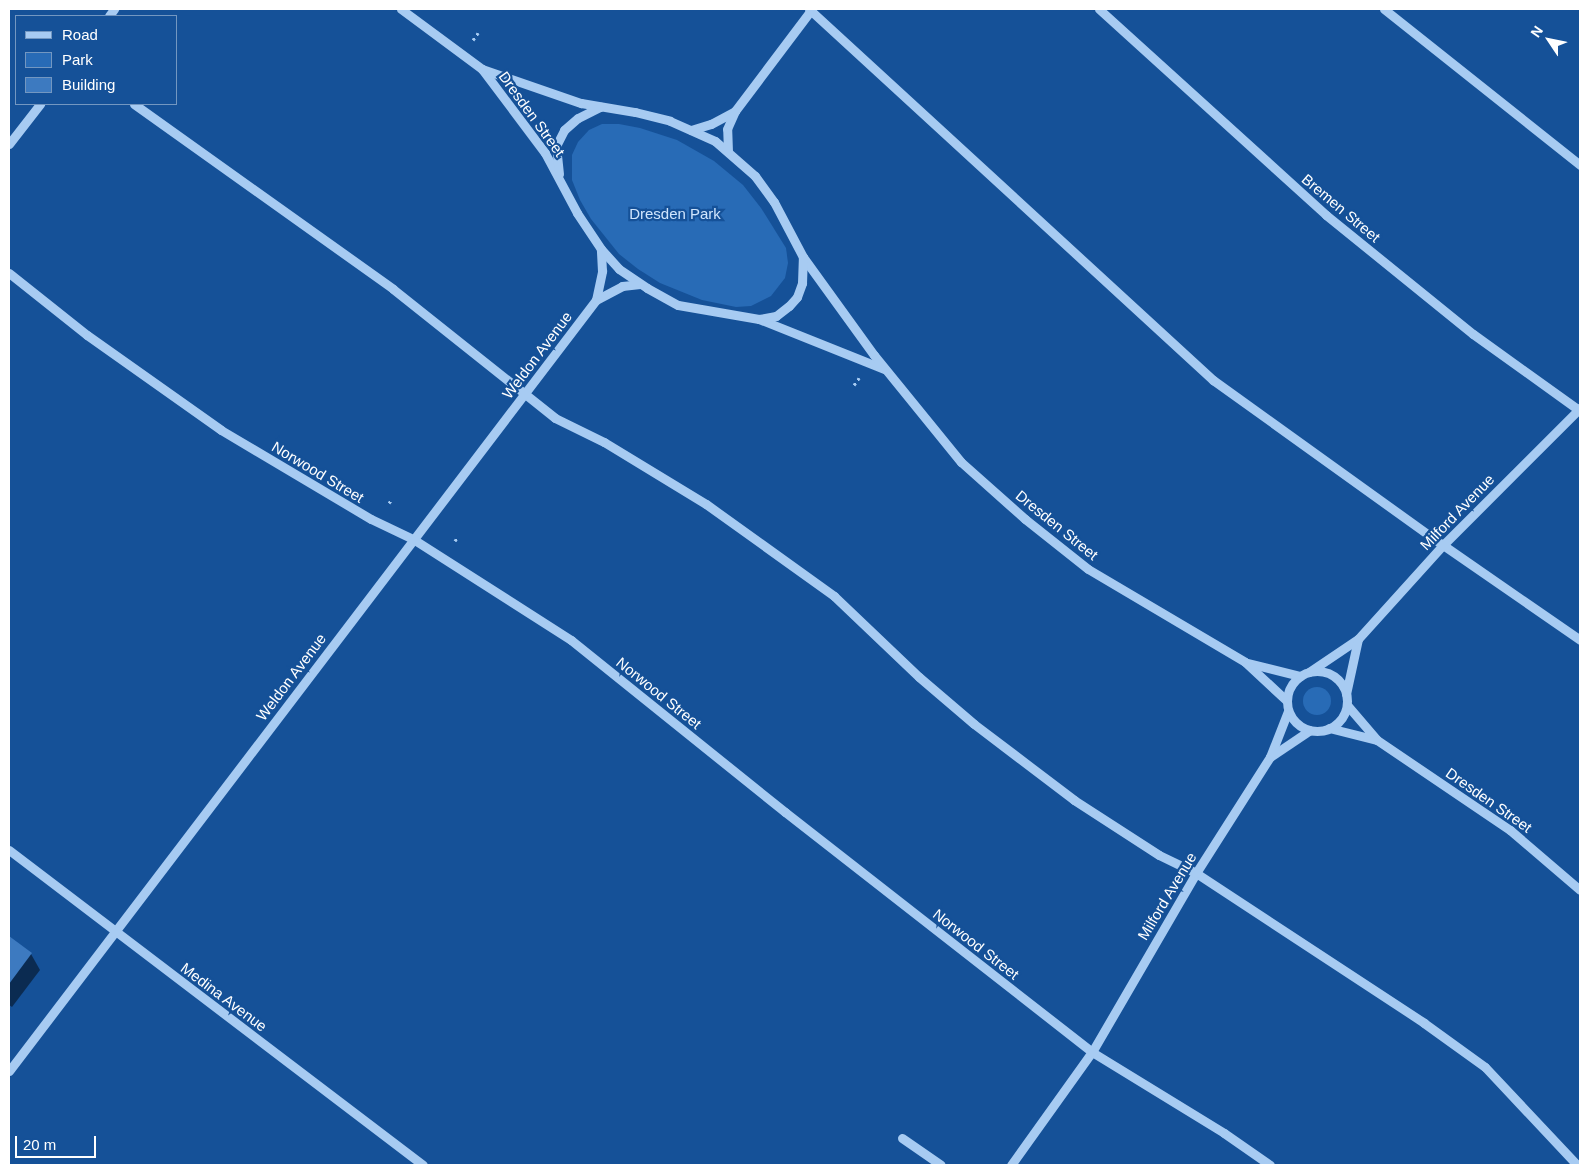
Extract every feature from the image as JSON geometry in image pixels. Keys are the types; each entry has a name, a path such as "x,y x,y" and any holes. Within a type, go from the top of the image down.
{"street":[{"name":"Dresden Street","path":"401,9 482,69 545,153 559,176 577,213 601,249 619,269 640,284 678,304 759,319 884,369"},
{"path":"728,152 727,129 735,111 811,9 1213,380 1443,545 1580,640"},
{"name":"Bremen Street","path":"1099,9 1326,215 1473,334 1580,409"},
{"path":"1384,9 1580,165"},
{"name":"Dresden Street","path":"482,69 581,103 635,112 691,130 715,141 755,176 774,202 804,257 884,369 961,462 1025,519 1088,570 1245,662 1287,701"},
{"path":"9,144 39,105"},
{"path":"135,105 393,289 554,418 604,442 657,473 745,532 834,596 919,677 1016,758 1074,800 1152,850 1196,873 1424,1023 1485,1067 1577,1165"},
{"name":"Dresden Street","path":"559,176 556,146 564,130 578,118 601,107"},
{"path":"691,130 710,124 735,111"},
{"name":"Weldon Avenue","path":"596,300 602,271 601,249"},
{"name":"Dresden Street","path":"759,319 776,316 790,306 797,297 802,283 804,257"},
{"name":"Norwood Street","path":"9,273 111,352 221,430 371,519 413,539 571,640 785,812 1092,1052 1224,1133 1270,1165"},
{"name":"Weldon Avenue","path":"9,1071 596,300 622,286 640,284"},
{"name":"Milford Avenue","path":"1304,674 1358,639 1443,545 1580,409"},
{"name":"Milford Avenue","path":"1346,694 1358,639"},
{"name":"Dresden Street","path":"1245,662 1304,674"},
{"path":"1319,671 1336,678 1346,694 1347,704 1338,723 1320,731 1310,730 1293,720 1288,711 1288,691 1304,674 1319,671"},
{"name":"Dresden Street","path":"1347,704 1377,740 1510,830 1580,890"},
{"name":"Milford Avenue","path":"1011,1165 1092,1052 1196,873 1270,757 1288,711"},
{"name":"Dresden Street","path":"1330,728 1377,740"},
{"name":"Milford Avenue","path":"1270,757 1310,730"},
{"name":"Medina Avenue","path":"9,850 423,1165"},
{"path":"902,1138 941,1165"}],"path":[{"path":"474,38 478,33"},
{"path":"854,385 859,378"},
{"path":"389,504 392,499"},
{"path":"455,541 458,536"}],"green space":[{"name":"Dresden Park","path":"602,124 619,124 640,128 677,140 714,161 743,185 761,208 786,248 788,263 785,278 771,296 751,306 736,307 702,300 660,283 619,254 591,219 580,200 572,180 572,155 578,142 589,130"},
{"path":"1317,687 1327,691 1331,701 1327,711 1317,715 1307,711 1303,701 1307,691"}],"building":[{"path":"9,936 32,953 9,984"}]}
